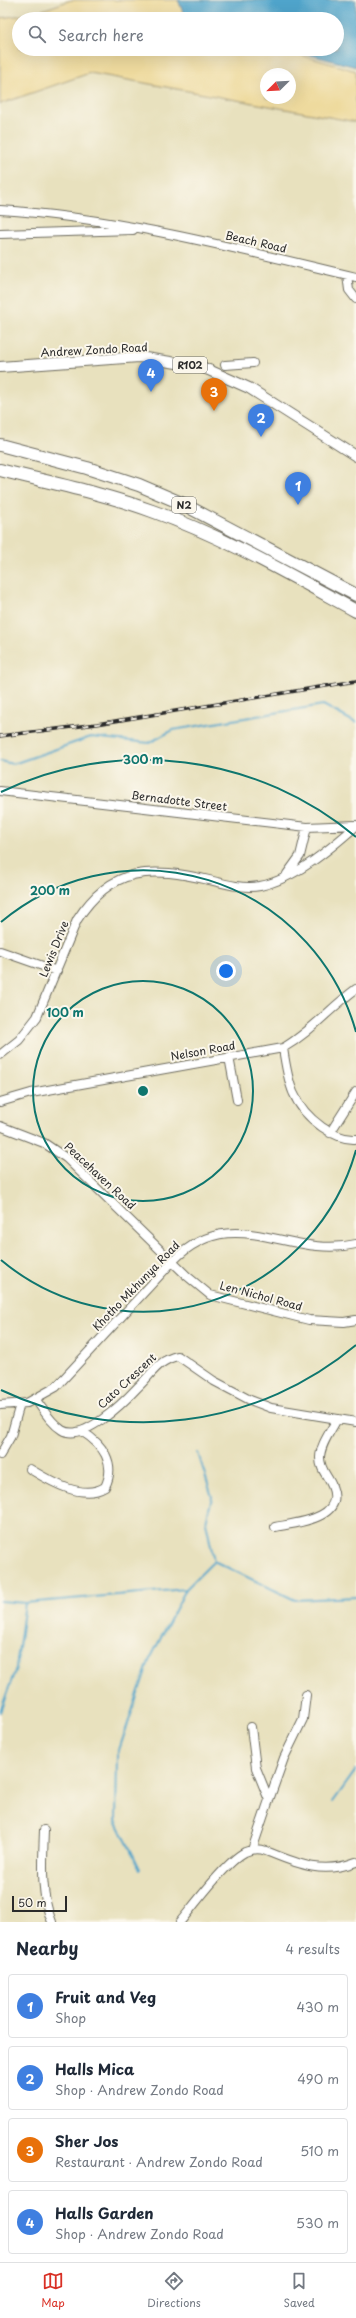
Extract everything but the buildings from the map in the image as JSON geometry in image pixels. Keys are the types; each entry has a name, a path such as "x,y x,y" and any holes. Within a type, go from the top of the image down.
{"highway":[{"name":"N2","path":"0,446 87,468 139,485 181,503 356,594"},
{"name":"N2","path":"0,470 108,497 152,510 196,528 356,611"}],"main road":[{"name":"Andrew Zondo Road","path":"0,367 139,357 202,368 249,388 356,456"}],"street":[{"name":"Beach Road","path":"0,211 96,221 150,230 356,277"},
{"path":"95,232 96,221"},
{"name":"Beach Road","path":"0,234 150,230"},
{"path":"347,275 349,290 356,299"},
{"path":"225,365 253,363"},
{"name":"Bernadotte Street","path":"0,791 307,827 356,825"},
{"name":"Lewis Drive","path":"0,1055 19,1040 37,1017 57,972 70,936 86,906 99,892 124,876 136,873 169,872 233,886 258,886 275,882 301,869 356,825"},
{"path":"287,875 300,856 307,827"},
{"path":"0,951 57,972"},
{"path":"356,989 340,1001 313,1028 283,1048 287,1075 300,1108 309,1118 330,1132 340,1137 356,1139"},
{"name":"Nelson Road","path":"0,1102 31,1093 283,1048"},
{"path":"229,1057 237,1100"},
{"path":"330,1132 356,1092"},
{"name":"Peacehaven Road","path":"0,1126 44,1143 66,1158 173,1261"},
{"name":"Khotho Mkhunya Road","path":"0,1405 20,1404 36,1400 56,1388 173,1261 194,1243 224,1232 251,1233 330,1247 356,1244"},
{"name":"Len Nichol Road","path":"173,1261 187,1276 210,1294 309,1320 344,1322 356,1320"},
{"name":"Cato Crescent","path":"82,1432 127,1398 159,1363 178,1356 214,1381 250,1400 271,1408 356,1422"},
{"path":"30,1469 64,1487 87,1491 98,1491 105,1487 109,1466 107,1454 92,1438 82,1432 73,1433 63,1431 51,1421 36,1400"},
{"path":"0,1455 11,1436 20,1404"},
{"path":"275,1527 307,1520 324,1514 330,1509 334,1496 332,1486 322,1471 320,1460 321,1451 336,1419"},
{"path":"252,1850 284,1758 303,1720 306,1695"},
{"path":"251,1727 256,1768 269,1800"},
{"path":"44,1830 42,1880 45,1900 52,1922"},
{"path":"180,1922 238,1857 252,1850 259,1848 319,1869 331,1869 356,1862"}],"sand":[{"path":"71,0 178,0 183,12 37,12"},
{"path":"12,16 12,56 304,56 356,71 356,122 90,73 0,104 0,18"}],"water":[{"path":"178,0 356,0 356,67 314,56 344,56 344,12 183,12"}],"waterway":[{"path":"0,761 13,764 91,737 149,743 173,730 323,705 356,723"},
{"path":"198,1453 212,1497 206,1522 214,1561"},
{"path":"0,1601 25,1603 186,1589 214,1561 295,1600 356,1597"},
{"path":"140,1869 116,1820 117,1756 149,1661 186,1589"},
{"path":"0,1712 16,1668 25,1603"},
{"path":"333,1802 356,1770"}],"railway":[{"path":"0,736 97,724 356,681"}],"place":[{"name":"Halls Garden","path":"151,392"},
{"name":"Sher Jos","path":"214,411"},
{"name":"Halls Mica","path":"261,437"},
{"name":"Fruit and Veg","path":"298,505"}]}
